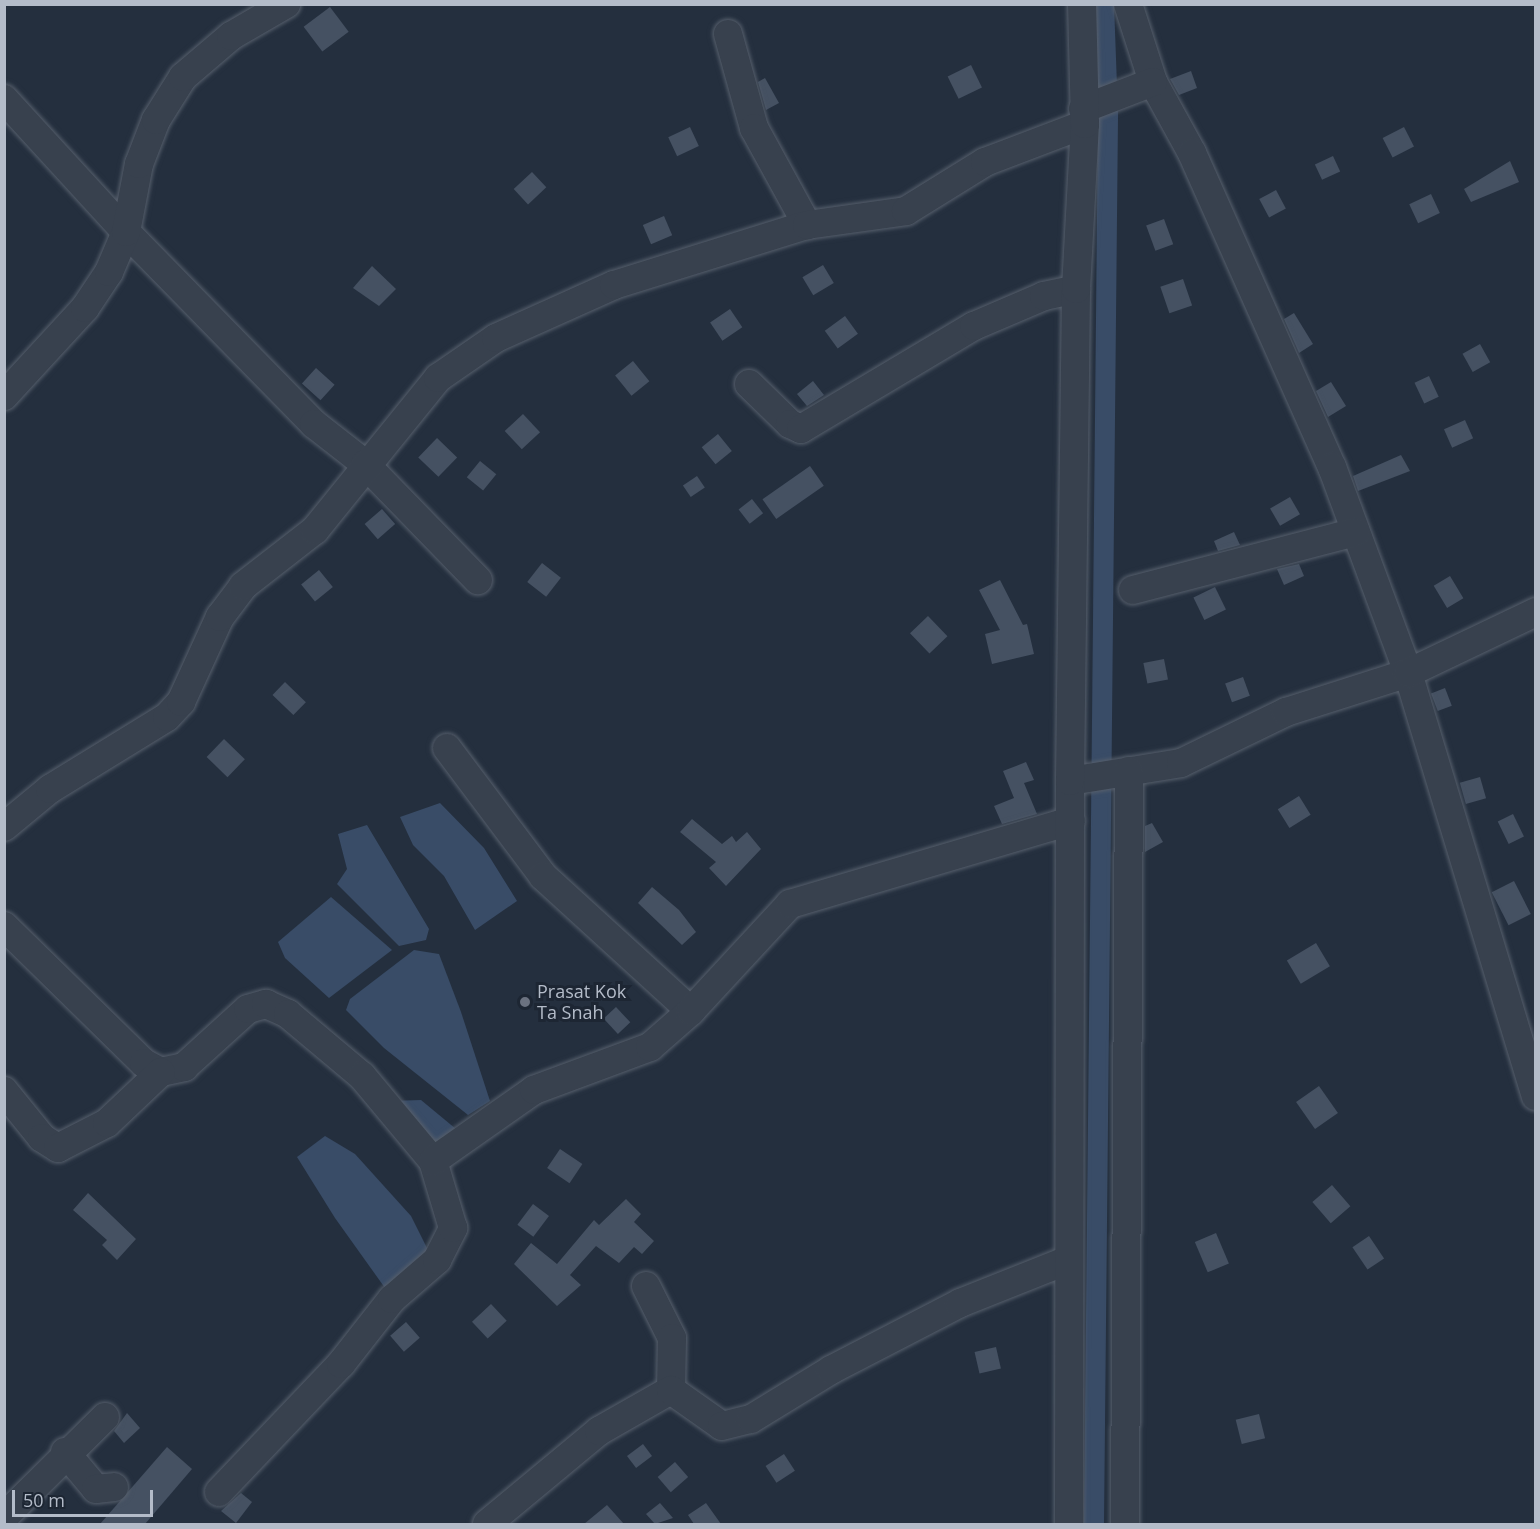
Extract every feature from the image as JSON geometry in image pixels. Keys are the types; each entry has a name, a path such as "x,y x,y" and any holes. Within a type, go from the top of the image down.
{"street":[{"path":"4,396 85,308 109,272 126,232 139,164 156,120 183,77 231,36 286,4"},
{"path":"1069,1524 1070,781 1076,289 1084,117 1082,4"},
{"path":"1128,4 1153,82 1192,153 1332,467 1408,673 1536,1096"},
{"path":"728,34 754,128 807,225"},
{"path":"4,828 50,789 167,717 181,702 220,617 243,586 315,530 365,464 438,378 496,338 614,285 807,225 906,211 985,162 1084,117 1153,82"},
{"path":"10,117 314,424 365,464 478,580"},
{"path":"749,384 790,424 801,429 974,326 1044,296 1076,289"},
{"path":"1133,590 1356,532"},
{"path":"1070,781 1181,763 1286,712 1408,673 1536,612"},
{"path":"447,748 543,876 691,1011"},
{"path":"1125,1524 1130,771"},
{"path":"433,1161 534,1090 650,1047 691,1011 789,904 1071,820"},
{"path":"4,926 144,1063 161,1072"},
{"path":"4,1091 42,1138 58,1148 107,1123 161,1072 184,1067 248,1009 266,1004 288,1014 362,1076 433,1161 453,1228 437,1260 392,1299 340,1364 219,1492"},
{"path":"671,1390 722,1426 751,1419 831,1370 960,1303 1068,1260"},
{"path":"646,1286 672,1338 671,1390"},
{"path":"487,1524 599,1431 671,1390"},
{"path":"4,1517 65,1452 105,1417"},
{"path":"65,1452 96,1489 114,1487"}],"water":[{"path":"440,803 484,848 517,901 475,930 444,876 413,845 400,817"},
{"path":"367,825 429,929 426,940 399,946 337,884 347,869 338,834"},
{"path":"331,897 392,950 329,998 285,958 278,942"},
{"path":"414,950 439,954 461,1012 490,1101 468,1115 384,1048 346,1010 350,999"},
{"path":"421,1100 456,1129 428,1153 389,1101"},
{"path":"325,1136 355,1154 411,1216 427,1248 421,1272 385,1288 335,1218 297,1157"}],"building":[{"path":"330,7 349,32 322,52 304,27"},
{"path":"971,65 982,87 959,99 948,76"},
{"path":"1191,71 1197,88 1179,95 1170,79"},
{"path":"765,78 779,103 766,110 758,82"},
{"path":"690,127 699,146 677,156 668,137"},
{"path":"1404,127 1414,147 1393,157 1383,138"},
{"path":"1333,156 1340,171 1322,180 1315,164"},
{"path":"1510,161 1519,182 1471,202 1464,189"},
{"path":"532,172 546,187 528,204 514,189"},
{"path":"1276,190 1286,209 1269,217 1259,199"},
{"path":"1431,194 1440,213 1418,223 1409,204"},
{"path":"664,216 672,235 651,244 643,225"},
{"path":"1164,219 1173,244 1155,251 1146,225"},
{"path":"823,265 834,283 813,295 802,277"},
{"path":"372,266 396,289 379,306 353,288"},
{"path":"1183,279 1192,305 1169,313 1160,287"},
{"path":"730,309 742,327 722,341 710,322"},
{"path":"1294,313 1313,344 1299,353 1284,319"},
{"path":"845,316 858,334 838,348 825,331"},
{"path":"1480,344 1490,362 1473,372 1463,354"},
{"path":"633,361 649,381 631,396 615,375"},
{"path":"316,368 335,385 321,400 302,384"},
{"path":"1429,376 1439,397 1424,404 1414,383"},
{"path":"813,381 824,395 807,406 797,394"},
{"path":"1331,382 1346,406 1328,417 1316,391"},
{"path":"523,414 540,432 522,449 505,431"},
{"path":"1465,420 1473,438 1452,448 1444,429"},
{"path":"718,434 732,451 716,464 702,447"},
{"path":"437,438 457,457 438,477 418,457"},
{"path":"1401,455 1410,471 1358,491 1353,476"},
{"path":"480,461 496,474 483,491 467,477"},
{"path":"810,466 824,486 776,519 762,499"},
{"path":"697,476 705,488 691,497 683,486"},
{"path":"1290,497 1300,514 1280,526 1270,508"},
{"path":"752,499 763,513 750,524 739,509"},
{"path":"382,509 395,524 378,539 365,524"},
{"path":"1234,532 1240,545 1218,551 1214,541"},
{"path":"542,563 561,578 546,597 527,582"},
{"path":"1299,564 1304,576 1284,585 1277,569"},
{"path":"319,570 333,587 315,602 301,584"},
{"path":"1450,576 1463,598 1447,608 1434,586"},
{"path":"1000,580 1023,625 1027,624 1034,654 992,664 985,634 1000,630 979,590"},
{"path":"1215,587 1226,609 1204,620 1193,598"},
{"path":"928,616 947,636 929,654 910,633"},
{"path":"1164,659 1168,680 1147,684 1143,663"},
{"path":"1243,677 1250,696 1232,702 1225,683"},
{"path":"285,682 306,702 293,715 272,695"},
{"path":"1445,688 1452,706 1438,711 1431,693"},
{"path":"224,739 245,759 227,777 207,757"},
{"path":"1026,762 1034,780 1024,783 1037,814 1002,824 994,806 1014,798 1003,771"},
{"path":"1480,777 1486,798 1466,804 1460,783"},
{"path":"1299,796 1311,815 1289,828 1278,809"},
{"path":"1513,814 1524,836 1509,844 1498,821"},
{"path":"692,819 722,844 732,836 736,842 747,832 761,849 726,886 709,868 716,862 680,832"},
{"path":"1152,823 1163,842 1145,852 1145,826"},
{"path":"1514,881 1531,914 1509,925 1492,892"},
{"path":"652,887 679,910 696,932 682,945 638,903"},
{"path":"1316,943 1330,966 1301,984 1287,961"},
{"path":"616,1007 630,1022 618,1034 604,1019"},
{"path":"1319,1086 1338,1113 1315,1129 1296,1102"},
{"path":"560,1149 582,1164 570,1183 547,1168"},
{"path":"1332,1185 1350,1206 1331,1223 1312,1202"},
{"path":"88,1193 136,1239 117,1260 102,1245 107,1240 73,1210"},
{"path":"626,1199 641,1214 634,1222 654,1241 642,1254 634,1247 619,1263 596,1246 570,1275 581,1285 557,1306 514,1264 531,1243 557,1264 594,1220 599,1225"},
{"path":"533,1204 549,1216 533,1237 517,1225"},
{"path":"1216,1233 1229,1263 1208,1272 1195,1242"},
{"path":"1369,1236 1384,1258 1368,1270 1352,1247"},
{"path":"491,1304 507,1321 488,1339 472,1322"},
{"path":"406,1322 420,1338 404,1352 390,1336"},
{"path":"996,1347 1001,1368 980,1373 975,1352"},
{"path":"127,1413 140,1428 124,1443 114,1431"},
{"path":"1259,1414 1265,1438 1242,1444 1236,1420"},
{"path":"643,1444 652,1456 636,1468 627,1456"},
{"path":"167,1447 192,1469 145,1524 100,1524"},
{"path":"784,1454 795,1471 776,1483 766,1466"},
{"path":"675,1462 688,1477 671,1492 658,1477"},
{"path":"241,1493 252,1502 236,1523 221,1511"},
{"path":"660,1503 673,1518 655,1524 646,1514"},
{"path":"706,1503 721,1524 694,1524 688,1515"},
{"path":"607,1505 624,1524 584,1524"}],"waterway":[{"path":"1104,4 1107,84"},
{"path":"1094,1524 1108,112"}],"place":[{"name":"Prasat Kok Ta Snah","path":"525,1002"}]}
